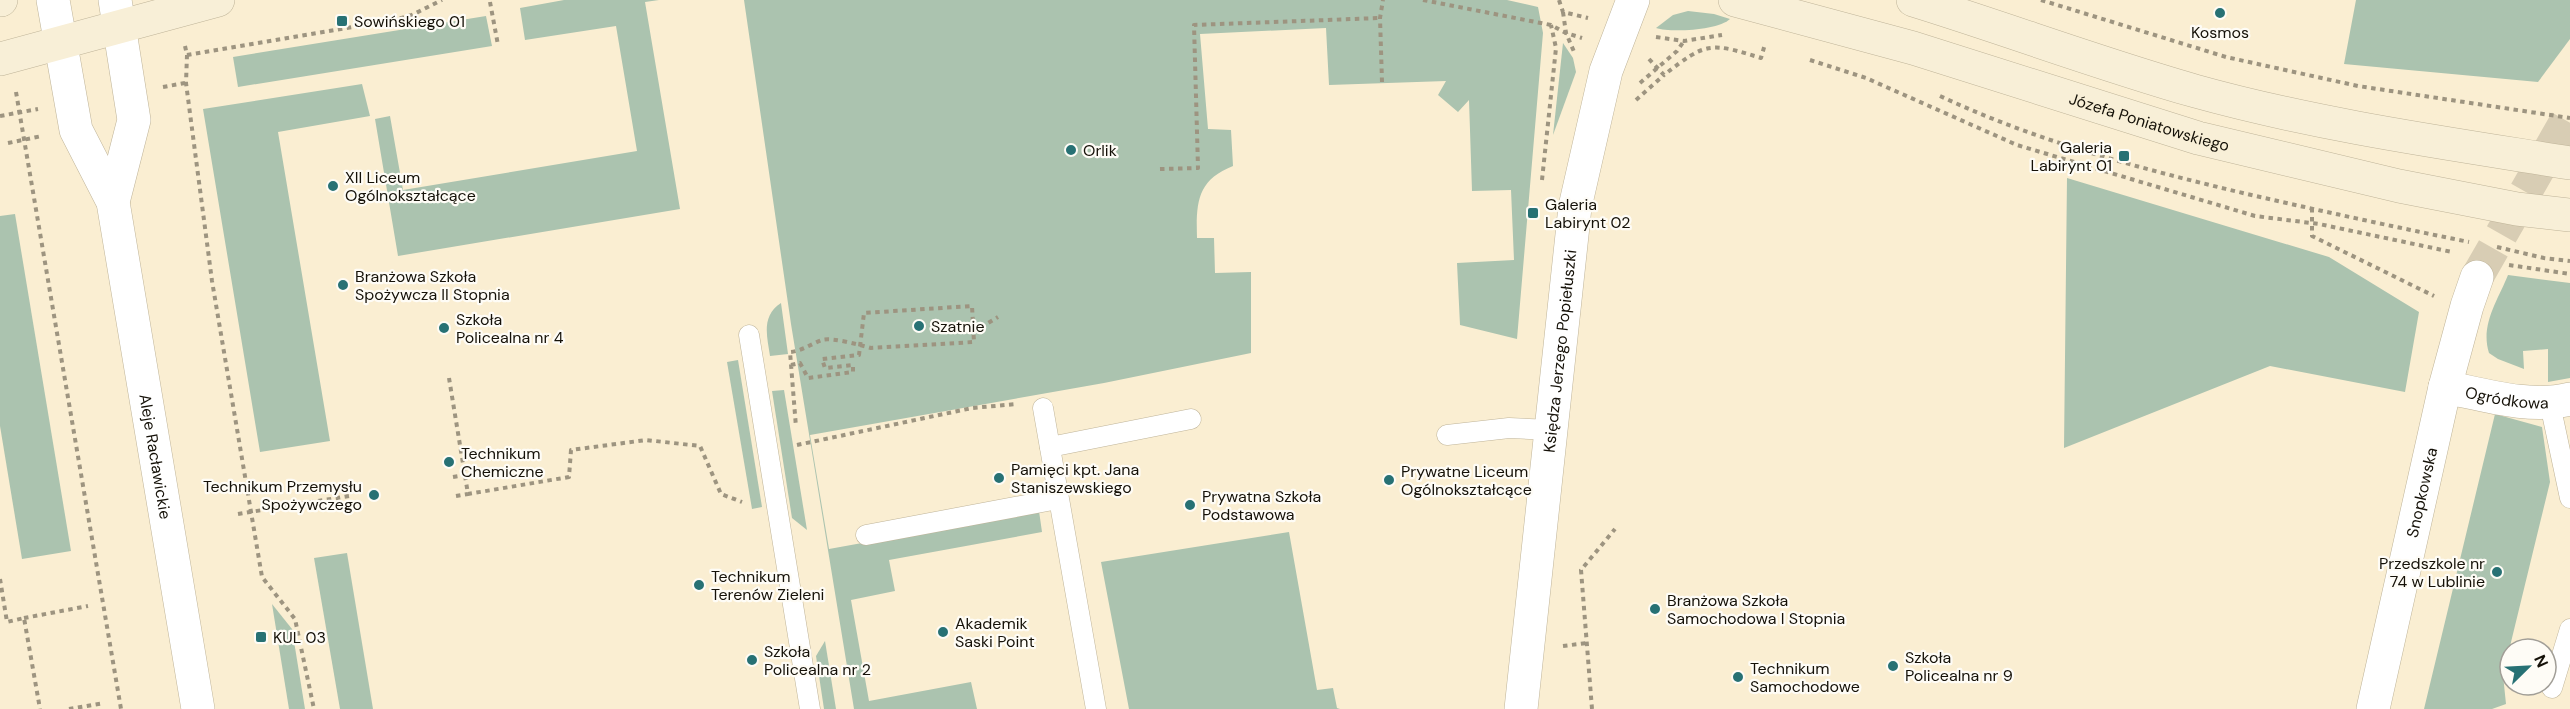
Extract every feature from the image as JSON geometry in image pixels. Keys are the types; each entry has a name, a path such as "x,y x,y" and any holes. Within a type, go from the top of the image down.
{"main road":[{"path":"7,72 117,13 218,0"},
{"name":"Józefa Poniatowskiego","path":"1735,0 1913,48 2198,138 2399,186 2517,208 2570,214"},
{"path":"1913,0 2195,91 2264,108 2410,137 2570,163"}],"street":[{"name":"Aleje Racławickie","path":"53,0 76,130 113,202 198,709"},
{"name":"Księdza Jerzego Popiełuszki","path":"1521,709 1575,207 1606,71 1633,0"},
{"name":"Aleje Racławickie","path":"113,202 134,120 117,13"},
{"name":"Snopkowska","path":"2373,709 2445,387 2467,306 2490,270"},
{"name":"Ogródkowa","path":"2445,387 2560,402"}],"lane":[{"path":"748,335 810,709"},
{"path":"2560,402 2570,498"},
{"path":"1043,408 1096,709"},
{"path":"1050,447 1191,419"},
{"path":"1447,435 1509,428 1551,430"},
{"path":"866,535 1058,499"},
{"path":"2558,668 2570,629"}],"path":[{"path":"187,56 394,20 412,15 442,0"},
{"path":"1382,82 1380,18 1383,0"},
{"path":"1423,0 1551,25 1566,33 1589,40"},
{"path":"1559,0 1563,12 1594,19"},
{"path":"2041,0 2259,65 2358,86 2570,118"},
{"path":"490,2 498,45"},
{"path":"1160,169 1198,168 1194,25 1380,18"},
{"path":"1651,36 1665,40 1684,41 1726,34"},
{"path":"184,39 187,56 186,83 212,281 262,576 295,619 314,709"},
{"path":"1754,42 1775,49"},
{"path":"1635,100 1692,52 1705,48"},
{"path":"1642,56 1664,75"},
{"path":"1810,60 1866,78 2017,145 2255,216 2310,222 2455,253"},
{"path":"7,72 21,112 26,139 122,709"},
{"path":"156,88 186,83"},
{"path":"0,116 21,112"},
{"path":"8,143 47,135"},
{"path":"2312,208 2310,222 2312,236 2430,295"},
{"path":"2490,270 2525,269 2570,274"},
{"path":"790,352 825,339 860,345 871,348 974,342 972,306 864,313 860,345 859,355 822,359 825,368 853,365 854,372 808,378 800,363 791,365"},
{"path":"973,332 998,317"},
{"path":"449,378 468,494"},
{"path":"797,446 992,405 1011,403 1043,408"},
{"path":"456,496 569,477 571,450 646,440 700,446 721,494 742,502"},
{"path":"453,477 465,475"},
{"path":"238,514 349,495"},
{"path":"1592,709 1581,570 1615,529"},
{"path":"0,579 7,621 88,606"},
{"path":"24,618 40,709"},
{"path":"1553,647 1587,643"},
{"path":"69,709 104,703 98,709"}],"green space":[{"path":"564,0 659,0 645,2 680,209 398,256 375,119 390,116 403,190 637,151 616,26 525,40 520,8"},
{"path":"744,0 1507,0 1538,7 1543,33 1517,339 1460,325 1457,263 1514,260 1511,190 1472,191 1469,100 1458,112 1438,95 1446,81 1329,85 1326,28 1200,34 1208,129 1231,130 1233,166 1212,178 1201,194 1197,214 1197,238 1214,238 1215,273 1251,272 1251,353 1104,383 810,435 829,549 1039,511 1042,532 889,560 895,591 851,600 869,701 971,682 977,709 854,709 791,324"},
{"path":"2356,0 2570,0 2570,39 2538,82 2344,64"},
{"path":"1688,11 1714,14 1730,19 1716,26 1694,30 1656,28 1673,15"},
{"path":"486,16 492,46 238,87 233,57"},
{"path":"1563,43 1573,58 1576,72 1553,135"},
{"path":"362,84 370,116 278,132 330,441 260,452 203,109"},
{"path":"2067,178 2329,257 2419,312 2405,392 2270,366 2064,448"},
{"path":"15,214 71,551 22,559 0,426 0,216"},
{"path":"2508,275 2570,283 2570,378 2548,382 2548,349 2523,351 2524,369 2489,353 2488,323"},
{"path":"781,303 788,354 770,356 768,320 770,314"},
{"path":"738,360 762,507 752,509 727,362"},
{"path":"784,390 807,530 792,518 772,391"},
{"path":"2495,414 2542,427 2550,482 2512,637 2498,637 2498,697 2505,697 2506,704 2492,709 2424,709"},
{"path":"1289,532 1317,690 1333,688 1337,708 1340,709 1129,709 1101,562"},
{"path":"347,553 373,709 340,709 314,558"},
{"path":"272,604 292,629 305,709 289,709"},
{"path":"825,641 836,709 824,709 816,656"}],"tunnel":[{"path":"2477,277 2570,114"}],"place":[{"name":"Kosmos","path":"2220,13"},
{"name":"Sowińskiego 01","path":"342,21"},
{"name":"Orlik","path":"1071,150"},
{"name":"Galeria Labirynt 01","path":"2124,156"},
{"name":"XII Liceum Ogólnokształcące","path":"333,186"},
{"name":"Galeria Labirynt 02","path":"1533,213"},
{"name":"Branżowa Szkoła Spożywcza II Stopnia","path":"343,285"},
{"name":"Szatnie","path":"919,326"},
{"name":"Szkoła Policealna nr 4","path":"444,328"},
{"name":"Technikum Chemiczne","path":"449,462"},
{"name":"Pamięci kpt. Jana Staniszewskiego","path":"999,478"},
{"name":"Prywatne Liceum Ogólnokształcące","path":"1389,480"},
{"name":"Technikum Przemysłu Spożywczego","path":"374,495"},
{"name":"Prywatna Szkoła Podstawowa","path":"1190,505"},
{"name":"Przedszkole nr 74 w Lublinie","path":"2497,572"},
{"name":"Technikum Terenów Zieleni","path":"699,585"},
{"name":"Branżowa Szkoła Samochodowa I Stopnia","path":"1655,609"},
{"name":"Akademik Saski Point","path":"943,632"},
{"name":"KUL 03","path":"261,637"},
{"name":"Szkoła Policealna nr 2","path":"752,660"},
{"name":"Szkoła Policealna nr 9","path":"1893,666"},
{"name":"Technikum Samochodowe","path":"1738,677"}]}
